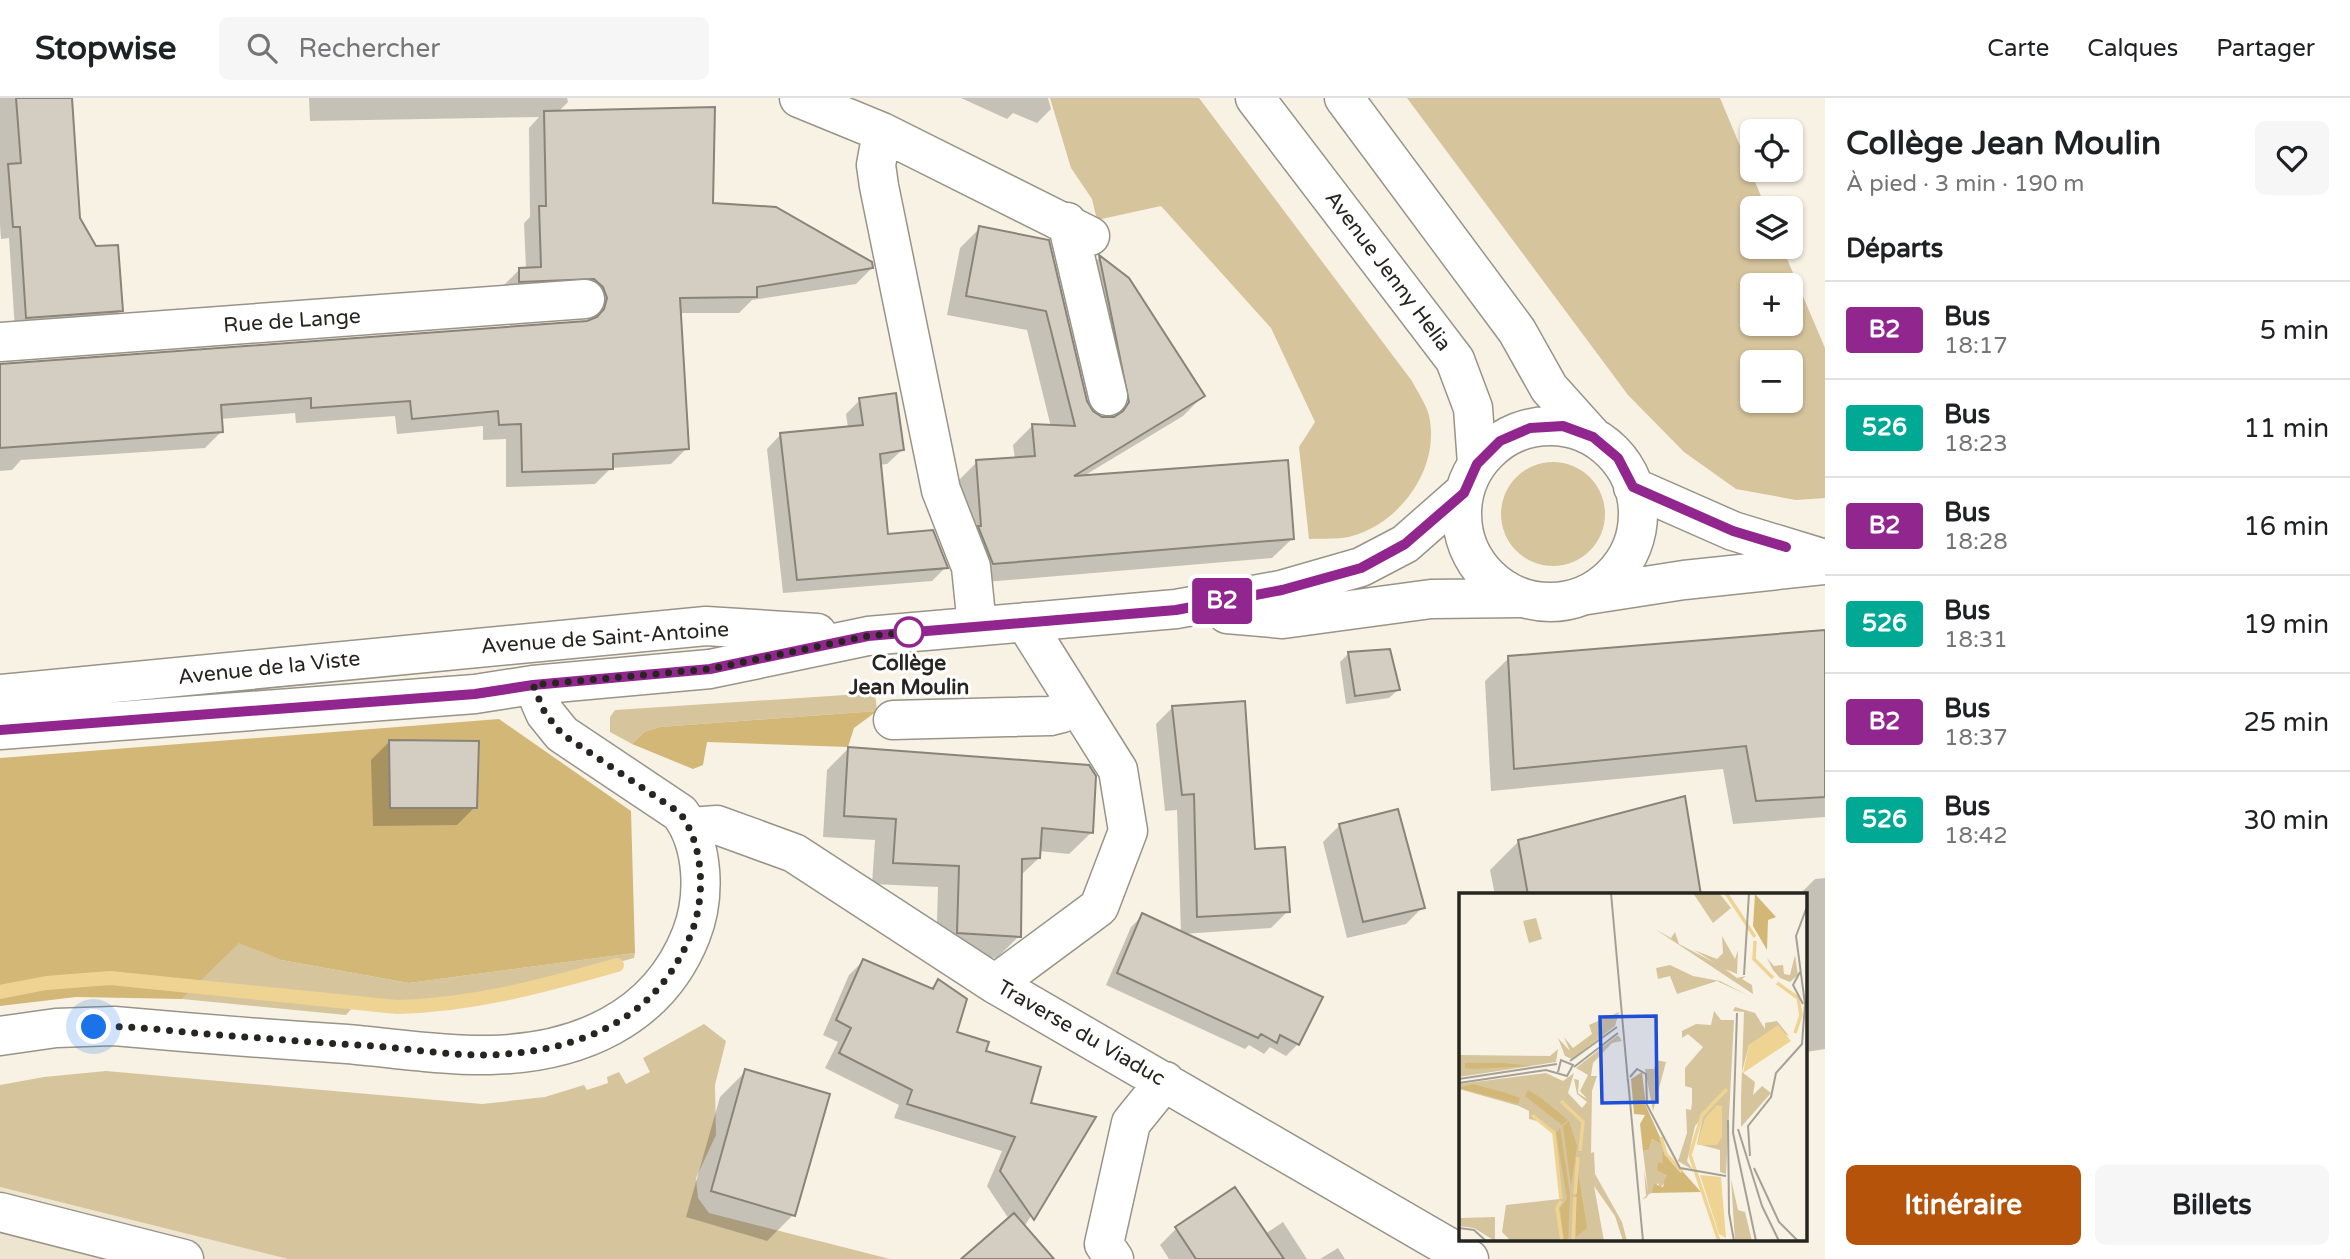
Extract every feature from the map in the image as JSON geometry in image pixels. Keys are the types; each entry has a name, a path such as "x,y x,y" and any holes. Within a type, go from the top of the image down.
{"street":[{"path":"799,98 882,132 1079,229 1108,396"},
{"name":"Avenue Jenny Helia","path":"1255,98 1455,360 1473,408 1470,478"},
{"path":"1345,98 1517,331 1549,388 1593,437 1618,458 1633,487 1638,519 1630,551 1611,578 1585,596"},
{"path":"882,132 876,165 879,186 941,490 971,567 977,626"},
{"name":"Rue de Lange","path":"0,342 585,299"},
{"path":"1593,437 1563,426 1530,428 1500,441 1470,478 1462,526 1472,557 1492,582 1520,598 1553,603 1684,580 1825,565"},
{"name":"Avenue de Saint-Antoine","path":"0,730 475,694 533,685 710,669 868,636 1176,610 1282,590 1361,568 1405,544 1470,478"},
{"path":"1633,487 1733,531 1825,559"},
{"name":"Avenue de Saint-Antoine","path":"1176,610 1283,619 1431,599 1520,598"},
{"path":"995,984 1099,907 1128,831 1118,770 1025,622"},
{"name":"Avenue de Saint-Antoine","path":"426,652 706,626 868,636"},
{"path":"0,1036 56,1028 114,1026 491,1055 558,1045 595,1034 633,1014 663,987 682,958 696,923 700,886 697,849 690,827 666,801 562,734 545,713 533,685 558,653 611,635"},
{"name":"Avenue de la Viste","path":"0,694 426,652 533,685"},
{"path":"892,720 1050,716 1062,713 1076,704"},
{"name":"Traverse du Viaduc","path":"690,827 717,825 794,853 995,984 1469,1259"},
{"path":"1114,1259 1104,1244 1131,1123 1165,1081"},
{"path":"0,1212 184,1259"}],"shaded area":[{"path":"1050,98 1199,98 1412,381 1425,406 1430,421 1428,458 1412,492 1386,519 1352,536 1309,539 1299,447 1315,422 1271,328 1161,206 1097,220 1092,199 1071,168"},
{"path":"1407,98 1720,98 1740,146 1740,182 1755,182 1761,196 1740,196 1740,259 1787,259 1793,273 1740,273 1740,336 1803,336 1803,296 1825,348 1825,498 1796,500 1736,489 1684,452 1628,395"},
{"path":"1553,462 1573,466 1590,477 1601,494 1605,514 1601,534 1590,551 1573,562 1553,566 1533,562 1516,551 1505,534 1501,514 1505,494 1516,477 1533,466"},
{"path":"875,693 877,711 660,727 644,732 632,744 610,732 610,717 615,710"},
{"path":"877,711 854,728 848,747 707,742 703,765 693,769 632,744 644,732 660,727"},
{"path":"499,719 631,811 635,953 409,983 281,960 239,943 182,999 76,997 0,1006 0,758"},
{"path":"238,942 281,960 409,983 635,953 634,958 496,995 447,1003 360,999 346,1015 182,999"},
{"path":"704,1024 726,1041 715,1085 716,1135 696,1178 698,1198 709,1213 890,1259 288,1259 0,1187 0,1085 44,1077 106,1071 482,1104 545,1097 584,1085 587,1090 608,1083 607,1077 619,1072 626,1084 650,1072 643,1058"},
{"path":"0,1187 288,1259 0,1259"}],"building":[{"path":"16,98 72,98 80,218 96,246 118,245 123,311 26,318 20,227 13,227 8,164 21,163"},
{"path":"715,107 713,203 776,207 872,262 873,268 757,287 757,297 680,298 689,449 613,454 613,469 522,472 521,424 499,425 498,411 412,419 410,401 311,408 311,398 221,405 223,432 0,448 0,364 587,321 597,317 604,309 607,298 603,287 594,279 519,282 519,268 541,267 539,206 546,206 544,111"},
{"path":"979,226 1049,240 1087,401 1093,411 1102,417 1114,417 1123,411 1129,402 1099,255 1129,278 1205,396 1074,476 1288,460 1294,539 993,564 978,526 981,526 976,460 1035,456 1032,424 1075,426 1046,311 966,296"},
{"path":"896,393 904,450 880,454 888,534 933,530 948,568 797,580 780,433 863,425 859,398"},
{"path":"1825,630 1825,797 1756,801 1746,746 1514,769 1508,656"},
{"path":"1390,649 1400,690 1355,696 1348,652"},
{"path":"1245,701 1255,849 1285,847 1290,912 1197,917 1194,794 1182,795 1172,706"},
{"path":"389,740 479,741 477,808 390,808"},
{"path":"848,747 1089,765 1096,776 1093,833 1042,828 1040,858 1022,859 1021,937 957,933 959,866 893,863 896,819 844,816"},
{"path":"1685,796 1701,893 1528,893 1518,840"},
{"path":"1398,809 1425,908 1363,922 1339,824"},
{"path":"1142,913 1323,997 1299,1045 1280,1035 1277,1043 1261,1034 1258,1038 1117,973"},
{"path":"863,959 933,989 938,979 967,999 957,1032 989,1042 986,1051 1041,1067 1031,1103 1096,1117 1034,1220 1000,1171 1015,1137 907,1104 912,1090 839,1053 851,1028 836,1020"},
{"path":"745,1069 830,1094 795,1216 711,1191"},
{"path":"1235,1187 1284,1259 1196,1259 1175,1227"},
{"path":"1014,1213 1054,1259 961,1259"}],"waterway":[{"path":"0,992 46,983 110,978 397,1007 481,998 617,965"}],"bus line":[{"name":"B2","path":"0,730 475,694 533,685 710,669 868,636 1176,610 1282,590 1361,568 1405,544 1464,493 1477,464 1500,441 1530,428 1563,426 1593,437 1618,458 1633,487 1733,531 1786,547"}],"place":[{"name":"Collège Jean Moulin","path":"909,632"}],"route":[{"path":"94,1027 114,1026 491,1055 558,1045 595,1034 633,1014 663,987 682,958 696,923 700,886 697,849 690,827 680,813 666,801 562,734 545,713 533,685 710,669 868,636 923,631 909,632"}]}
